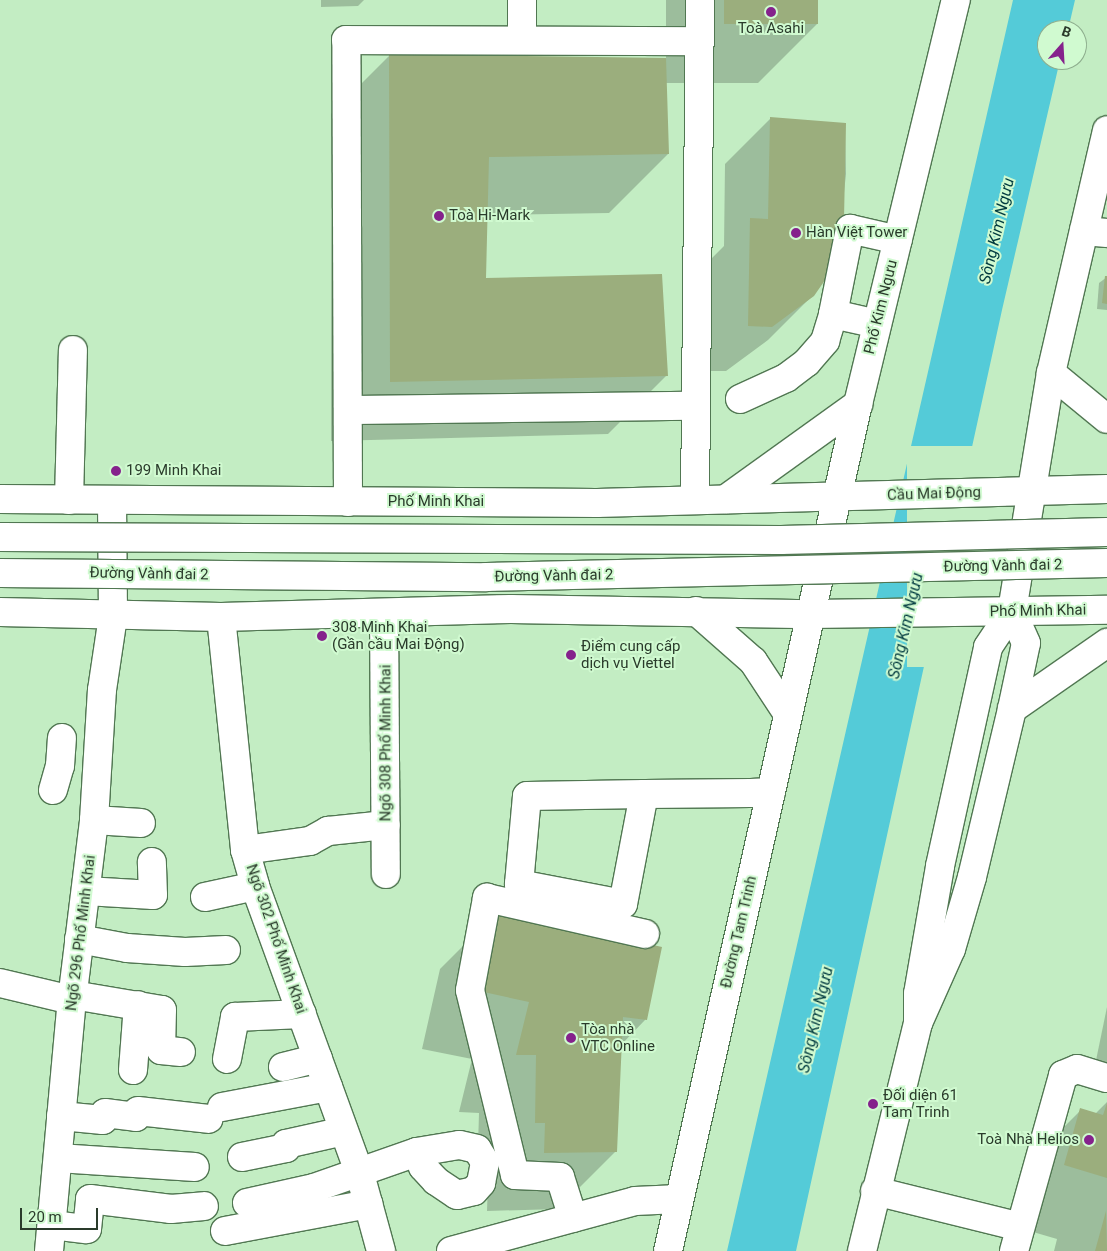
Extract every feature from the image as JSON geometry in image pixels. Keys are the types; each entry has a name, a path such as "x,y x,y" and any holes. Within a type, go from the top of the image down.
{"main road":[{"path":"522,0 522,40"},
{"path":"695,500 700,0"},
{"name":"Phố Kim Ngưu","path":"811,614 858,404 956,0"},
{"path":"348,502 346,40 700,41"},
{"path":"918,1023 918,994 940,866 988,647 1012,611 1051,373 1095,232 1107,130"},
{"path":"740,399 786,378 807,362 825,341 833,314 850,229 898,240"},
{"path":"833,314 877,324"},
{"path":"69,500 73,350"},
{"path":"1051,373 1107,419"},
{"path":"726,499 858,404"},
{"path":"348,410 696,406"},
{"path":"1031,491 1107,489"},
{"name":"Cầu Mai Động","path":"872,496 1031,491"},
{"name":"Phố Minh Khai","path":"0,499 348,502 695,500 872,496"},
{"name":"Ngõ 296 Phố Minh Khai","path":"50,1238 72,998 94,820 102,690 113,616 112,501"},
{"name":"Đường Vành đai 2","path":"0,537 781,540 1107,532"},
{"name":"Đường Vành đai 2","path":"0,573 486,577 1107,563"},
{"path":"0,612 221,617 512,609 811,614"},
{"name":"Phố Minh Khai","path":"811,614 1107,610"},
{"path":"696,611 753,661 788,714"},
{"path":"862,1251 875,1191 918,1023 951,949 972,877 1012,709 1026,643 1012,611"},
{"name":"Ngõ 308 Phố Minh Khai","path":"384,613 386,874"},
{"name":"Đường Tam Trinh","path":"668,1251 811,614"},
{"name":"Ngõ 302 Phố Minh Khai","path":"221,617 245,850 255,886 360,1174 381,1251"},
{"path":"1012,709 1107,643"},
{"path":"62,738 57,778 98,764"},
{"path":"644,794 623,904 519,884 527,796 644,794 771,792"},
{"path":"94,820 141,823"},
{"path":"245,850 310,840 328,831 386,825"},
{"path":"86,890 153,895 152,862"},
{"path":"205,897 255,886"},
{"path":"573,1218 560,1177 515,1175 470,990 487,898 645,934"},
{"path":"79,939 127,948 175,952 226,950"},
{"path":"0,983 72,998 162,1010 161,1050 180,1052"},
{"path":"133,1070 138,1006"},
{"path":"226,1059 235,1017 302,1014"},
{"path":"283,1067 318,1058"},
{"path":"875,1191 1017,1239 1063,1075 1077,1069 1107,1078"},
{"path":"61,1116 103,1120 105,1113 136,1117 138,1111 216,1113 328,1087"},
{"path":"242,1157 286,1148 286,1144 344,1131"},
{"path":"247,1203 314,1188 360,1174 417,1152"},
{"path":"58,1158 195,1167"},
{"path":"50,1238 87,1240 90,1199 171,1209 204,1206"},
{"path":"451,1251 635,1201 679,1199"},
{"path":"225,1231 368,1204"}],"water":[{"name":"Sông Kim Ngưu","path":"1013,0 1075,0 1070,20 1037,20 1037,70 1058,70 1002,310 796,1251 727,1251"}],"pier":[{"path":"907,446 975,446 975,667 907,667"}],"building":[{"name":"Toà Asahi","path":"724,0 818,0 818,24 724,24"},
{"name":"Toà Hi-Mark","path":"389,54 666,58 669,154 489,157 486,278 662,274 668,376 390,382"},
{"name":"Hàn Việt Tower","path":"770,117 846,123 844,219 832,270 814,296 772,327 748,326 750,218 768,219"},
{"path":"1105,276 1107,276 1107,304 1102,303"},
{"name":"Tòa nhà VTC Online","path":"498,910 662,947 647,1020 623,1017 617,1152 544,1153 545,1123 535,1123 536,1055 516,1055 529,1002 479,991"},
{"name":"Toà Nhà Helios","path":"1107,1103 1107,1178 1064,1165 1080,1108 1103,1115"},
{"path":"1106,1211 1107,1251 1095,1251"}],"place":[{"name":"Toà Asahi","path":"771,12"},
{"name":"Toà Hi-Mark","path":"439,216"},
{"name":"Hàn Việt Tower","path":"796,233"},
{"name":"199 Minh Khai","path":"116,471"},
{"name":"308 Minh Khai (Gần cầu Mai Động)","path":"322,636"},
{"name":"Điểm cung cấp dịch vụ Viettel","path":"571,655"},
{"name":"Tòa nhà VTC Online","path":"571,1038"},
{"name":"Đối diện 61 Tam Trinh","path":"873,1104"},
{"name":"Toà Nhà Helios","path":"1089,1140"}]}
